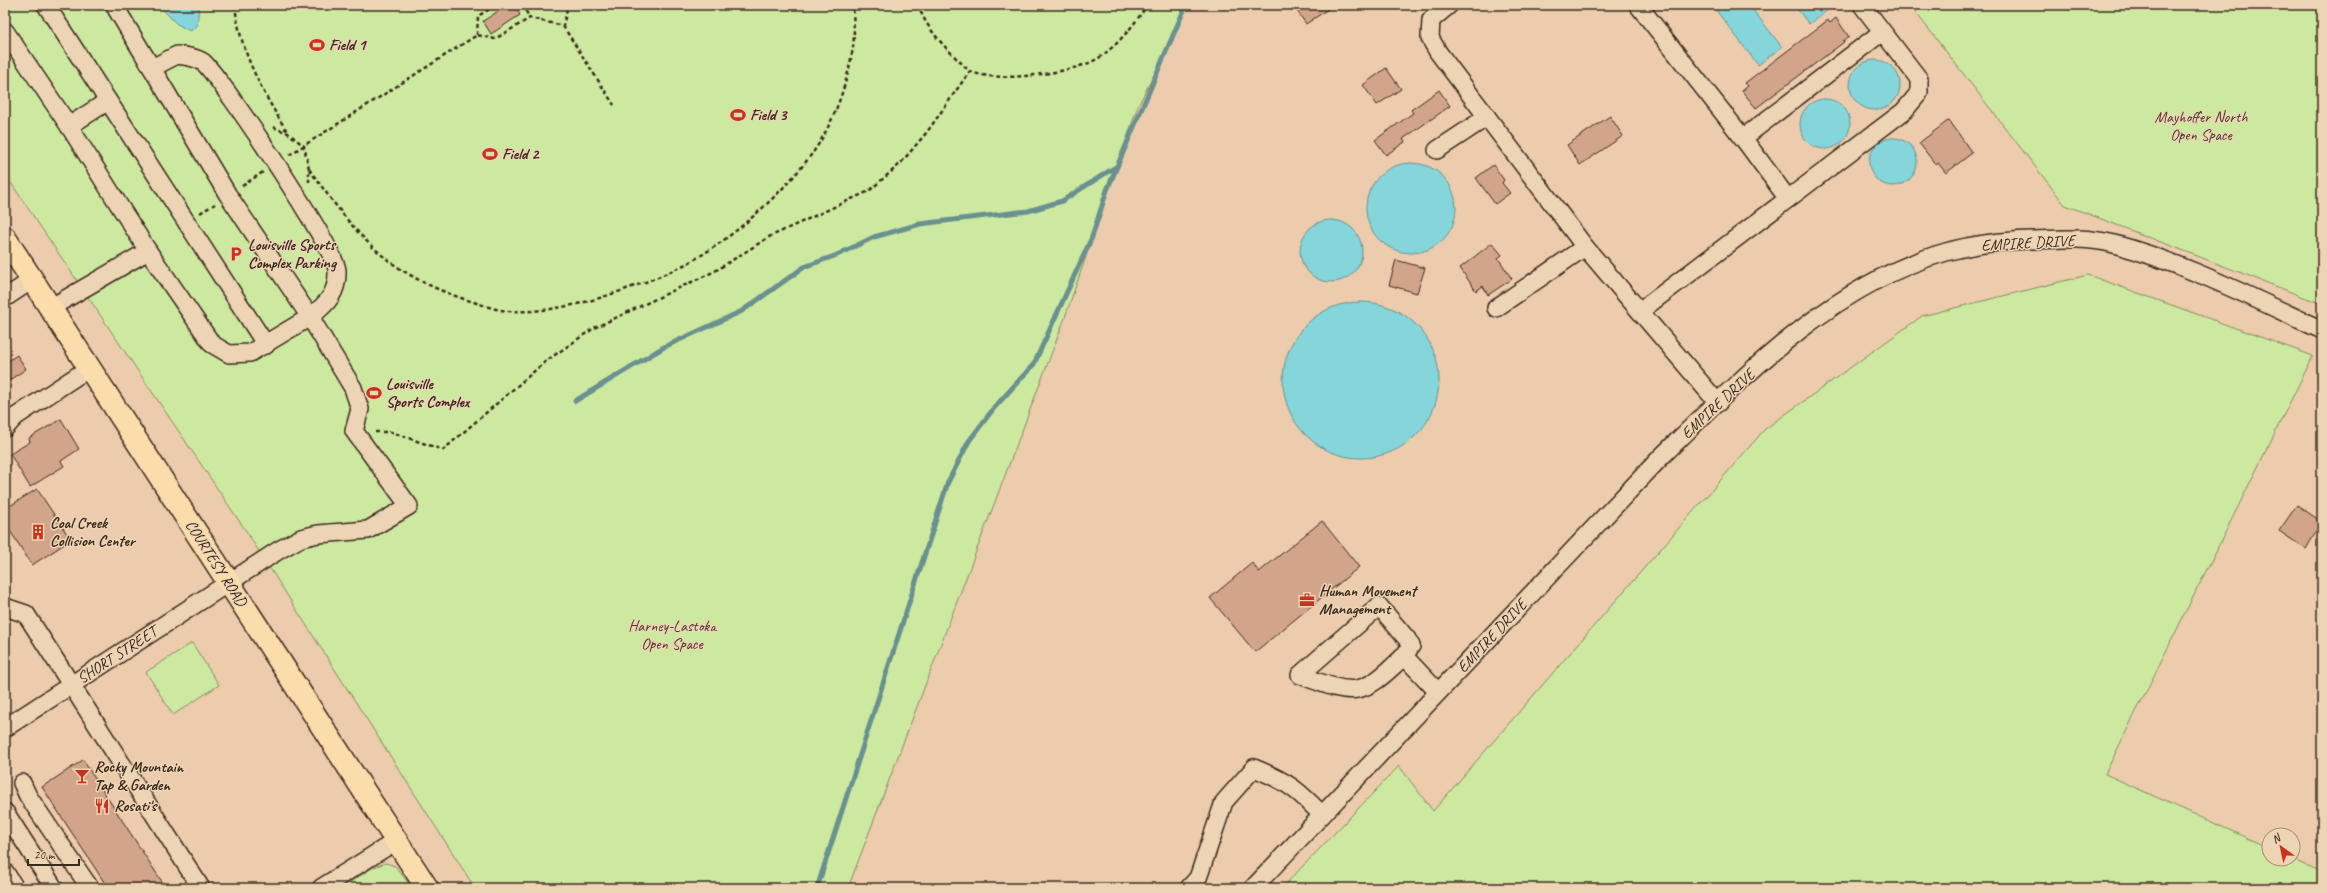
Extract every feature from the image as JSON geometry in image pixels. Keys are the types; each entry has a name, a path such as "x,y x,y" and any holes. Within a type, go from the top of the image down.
{"main road":[{"name":"COURTESY ROAD","path":"5,238 427,888"}],"street":[{"path":"46,5 266,345"},
{"path":"114,5 228,195 310,317 353,388 360,409 354,431"},
{"path":"1448,5 1431,20 1430,38 1487,117 1585,247 1718,403"},
{"path":"1638,5 1743,138 1788,199"},
{"path":"1640,311 1904,111 1919,93 1919,79 1862,5"},
{"path":"5,31 69,126 148,251 212,344 229,354 250,353 266,345 310,317 327,304 337,286 337,268 276,164 218,79 202,61 177,55 152,68"},
{"path":"1743,138 1882,32"},
{"path":"69,126 108,101"},
{"path":"1436,150 1487,117"},
{"name":"EMPIRE DRIVE","path":"1253,888 1662,456 1786,340 1848,297 1897,270 1946,252 1997,241 2070,238 2112,244 2152,255 2322,330"},
{"path":"1496,308 1585,247"},
{"path":"50,308 148,251"},
{"path":"5,298 32,280"},
{"path":"5,428 15,417 89,368"},
{"name":"SHORT STREET","path":"5,728 228,582 301,538 318,534 368,530 409,506 354,431"},
{"path":"1379,606 1407,638 1410,646 1404,656 1384,676 1365,688 1344,691 1300,675 1379,606"},
{"path":"5,607 26,614 201,888"},
{"path":"1404,656 1438,692"},
{"path":"1189,888 1198,878 1224,802 1254,768 1283,780 1298,790 1322,816"},
{"path":"22,783 28,796 90,888"},
{"path":"5,812 54,888"},
{"path":"321,888 396,841"},
{"path":"5,872 16,888"}],"path":[{"path":"235,5 237,21 246,57 262,90 288,133"},
{"path":"477,35 478,16 496,5"},
{"path":"522,5 530,18 563,26 614,105"},
{"path":"563,26 568,5"},
{"path":"309,169 337,209 378,254 403,272 434,289 507,311 538,310 572,306 641,284 683,266 711,248 757,213 792,177 814,150 831,118 845,81 854,46 853,5"},
{"path":"918,5 923,19 937,40 970,71 998,76 1050,74 1096,60 1132,28 1147,5"},
{"path":"186,221 477,35 496,40 530,18"},
{"path":"354,431 391,432 443,450 546,361 594,328 715,271 769,237 869,191 900,164 927,132 970,71"}],"green space":[{"name":"Harney-Lastoka Open Space","path":"5,5 1189,5 1138,106 1063,323 848,888 475,888 246,531 5,174"},
{"name":"Mayhoffer North Open Space","path":"1910,5 2322,5 2322,304 2065,205"},
{"path":"2088,275 2313,356 2105,774 2261,844 2261,867 2301,867 2301,863 2322,872 2322,888 1282,888 1399,766 1433,811 1765,429 1922,316"},
{"path":"192,643 219,685 173,715 146,672"},
{"path":"386,863 395,866 412,888 341,888 374,867"}],"water":[{"path":"158,5 199,5 197,26 190,31 177,24"},
{"path":"1712,5 1749,5 1782,47 1758,65"},
{"path":"1794,5 1832,5 1833,6 1809,24"},
{"path":"1875,60 1884,62 1895,71 1900,85 1898,94 1889,105 1875,110 1866,108 1855,99 1850,85 1852,76 1861,65"},
{"path":"1825,99 1835,101 1843,106 1848,114 1850,124 1848,134 1843,142 1835,147 1825,149 1815,147 1807,142 1802,134 1800,124 1802,114 1807,106 1815,101"},
{"path":"1888,138 1898,138 1910,145 1917,157 1917,167 1910,179 1898,186 1888,186 1880,182 1873,175 1869,167 1869,157 1873,149 1880,142"},
{"path":"1411,163 1428,166 1443,176 1453,191 1456,208 1453,225 1443,240 1428,250 1411,253 1394,250 1379,240 1369,225 1366,208 1369,191 1379,176 1394,166"},
{"path":"1325,220 1337,220 1353,229 1360,239 1362,251 1360,263 1353,273 1337,282 1325,282 1314,277 1305,268 1300,257 1300,245 1305,234 1314,225"},
{"path":"1361,302 1391,308 1404,315 1416,325 1426,337 1433,350 1439,380 1433,410 1426,423 1416,435 1404,445 1391,452 1361,458 1331,452 1318,445 1306,435 1296,423 1289,410 1283,380 1289,350 1296,337 1306,325 1318,315 1331,308"}],"building":[{"path":"508,5 514,5 520,15 491,34 483,21"},
{"path":"1293,5 1334,5 1306,24"},
{"path":"1836,18 1849,37 1756,108 1742,91 1748,86 1745,83 1828,20 1830,23"},
{"path":"1386,68 1401,89 1377,105 1363,85"},
{"path":"1439,90 1450,106 1403,139 1405,142 1386,155 1375,140 1413,113 1411,110"},
{"path":"1610,116 1623,136 1580,165 1567,145"},
{"path":"1949,120 1972,153 1946,173 1938,163 1936,165 1919,143"},
{"path":"1493,165 1504,180 1502,183 1510,193 1495,204 1476,178"},
{"path":"1492,243 1502,255 1498,258 1512,279 1488,295 1483,286 1476,291 1460,268"},
{"path":"1396,260 1425,268 1417,293 1389,285"},
{"path":"17,355 26,369 5,383 5,363"},
{"name":"Coal Creek Collision Center","path":"61,419 79,449 61,461 64,466 30,487 10,454 30,442 29,438"},
{"name":"Coal Creek Collision Center","path":"37,489 71,540 32,565 5,523 5,509"},
{"path":"2297,505 2322,522 2306,549 2279,531"},
{"path":"1322,521 1359,567 1255,652 1210,598 1252,563 1259,572"},
{"path":"83,760 166,888 108,888 42,787"}],"waterway":[{"path":"817,888 948,482 969,441 994,408 1034,364 1092,237 1107,190 1186,5"},
{"path":"575,401 664,347 742,311 804,267 837,255 874,237 920,224 1028,211 1062,201 1117,166"}],"place":[{"name":"Field 1","path":"317,45"},
{"name":"Field 3","path":"738,115"},
{"name":"Field 2","path":"490,154"},
{"name":"Louisville Sports Complex Parking","path":"236,254"},
{"name":"Louisville Sports Complex","path":"374,393"},
{"name":"Coal Creek Collision Center","path":"38,532"},
{"name":"Human Movement Management","path":"1307,600"},
{"name":"Rocky Mountain Tap & Garden","path":"82,776"},
{"name":"Rosati's","path":"102,806"}]}
